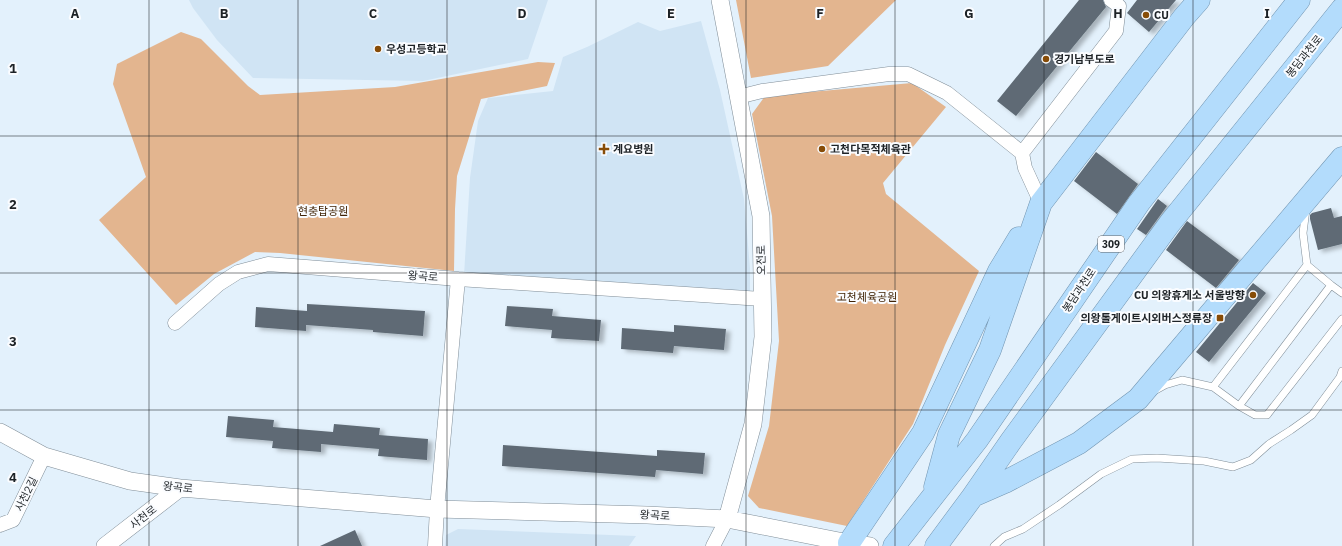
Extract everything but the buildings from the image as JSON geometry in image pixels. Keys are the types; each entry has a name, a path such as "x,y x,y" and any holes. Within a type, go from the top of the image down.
{"highway":[{"path":"860,545 923,433 999,271 1041,203 1179,23 1199,0"},
{"name":"봉담과천로","path":"894,546 977,440 1139,203 1299,0"},
{"name":"봉담과천로","path":"936,546 957,519 1011,440 1170,223 1342,9"},
{"path":"973,496 1005,482 1079,443 1138,400 1342,158"},
{"path":"932,496 949,435 990,350 1041,203"}],"street":[{"name":"오전로","path":"720,0 761,216 763,337 753,424 727,519"},
{"path":"1022,153 1116,31 1119,6 1111,0"},
{"path":"738,97 762,92 859,78 889,74 908,74 947,94 1022,153 1026,168 1041,203"},
{"name":"왕곡로","path":"176,323 219,284 238,272 268,264 458,279 762,299"},
{"path":"435,546 458,279"},
{"name":"왕곡로","path":"0,432 44,456 130,482 180,488 437,509 647,515 727,519 860,545"},
{"name":"사천2길","path":"0,525 13,520 44,456"},
{"name":"사천로","path":"106,546 180,488"},
{"path":"713,546 727,519"}],"lane":[{"path":"1308,197 1303,233 1307,265 1330,285 1342,293"},
{"path":"1213,388 1307,265"},
{"path":"1240,406 1330,285"},
{"path":"1138,400 1164,385 1182,380 1213,388 1254,415 1267,415 1342,319"},
{"path":"994,546 1004,538 1023,529 1102,474 1132,458 1204,461 1233,467 1251,460 1269,444 1312,415 1340,377 1342,371"}],"shaded area":[{"name":"우성고등학교","path":"189,0 548,0 528,59 423,81 253,78 217,40 193,8"},
{"name":"계요병원","path":"701,21 720,90 744,199 750,268 750,294 464,275 470,178 478,121 488,98 553,91 563,57 638,22 660,31"},
{"path":"458,529 636,536 629,546 445,546 446,535"}],"green space":[{"path":"736,0 896,0 828,66 751,78"},
{"name":"현충탑공원","path":"181,32 201,39 248,86 260,95 395,87 538,62 555,63 547,86 481,99 457,176 454,271 280,253 255,252 214,274 176,305 99,220 146,177 113,84 117,64"},
{"name":"고천체육공원","path":"912,83 946,107 883,183 886,194 979,271 945,345 913,424 847,526 759,508 748,496 769,426 779,341 772,216 752,114 765,96"}],"place":[{"name":"CU","path":"1146,15"},
{"name":"우성고등학교","path":"378,49"},
{"name":"경기남부도로","path":"1046,59"},
{"name":"계요병원","path":"604,149"},
{"name":"고천다목적체육관","path":"822,149"},
{"name":"CU 의왕휴게소 서울방향","path":"1253,295"},
{"name":"의왕톨게이트시외버스정류장","path":"1220,318"}]}
